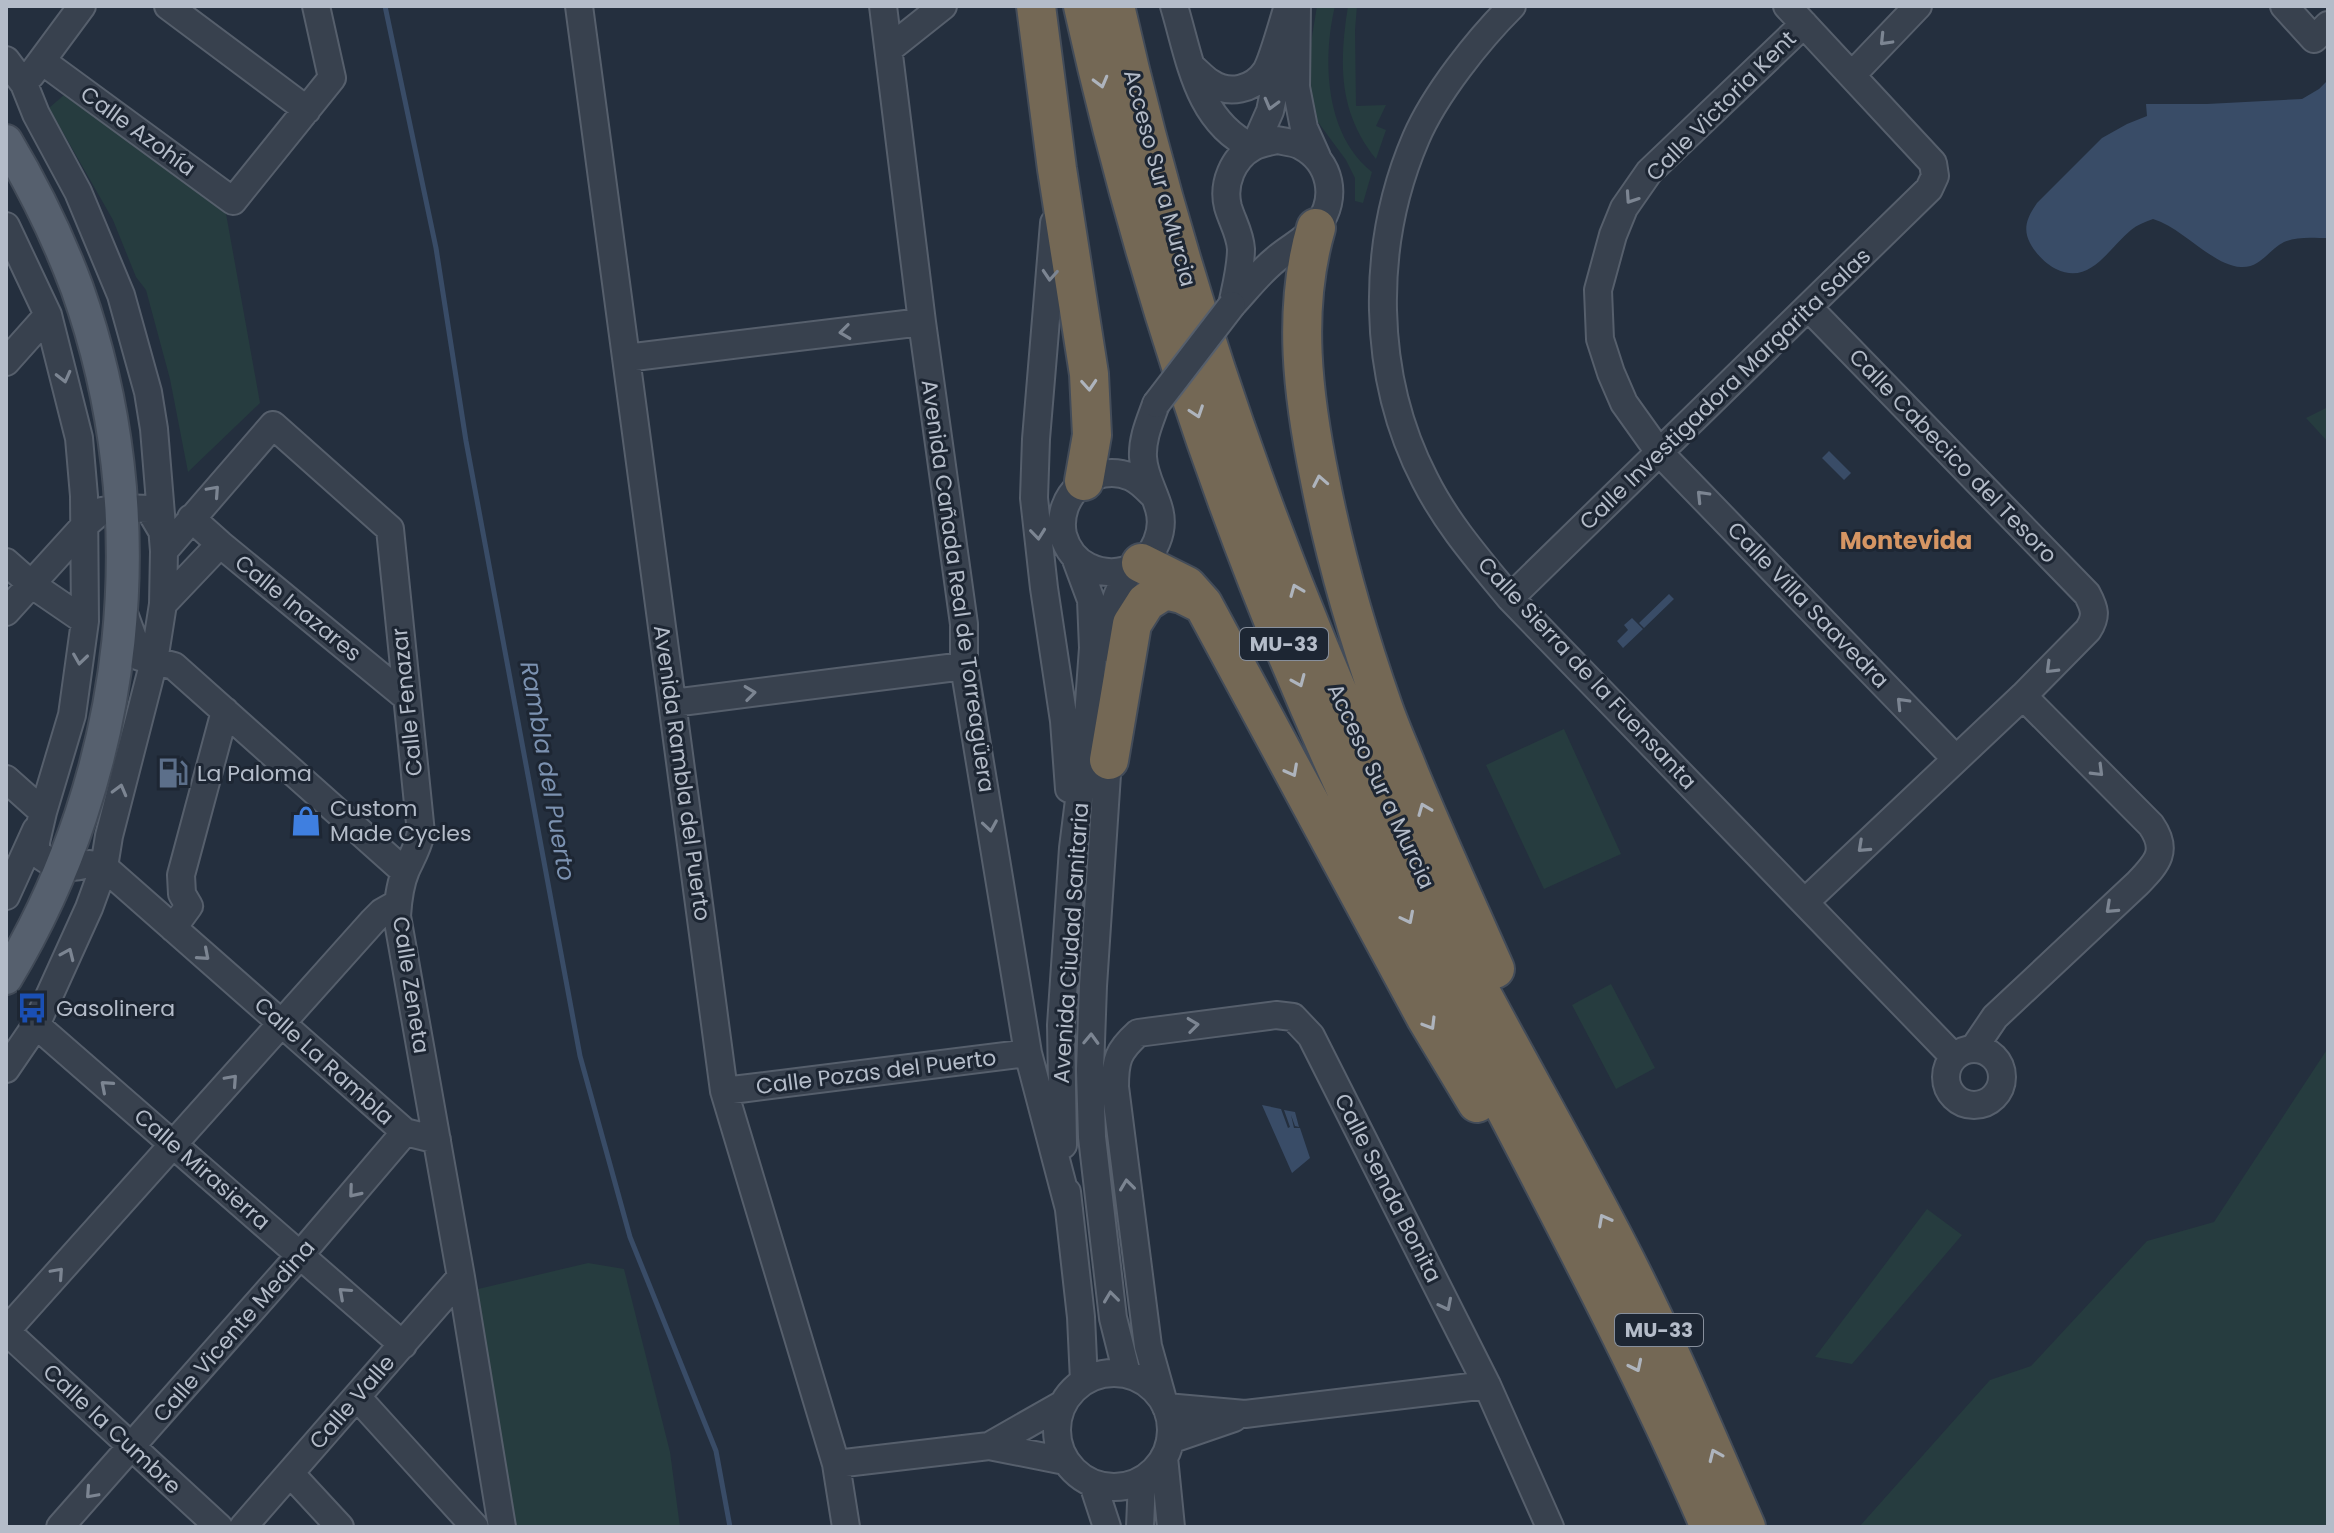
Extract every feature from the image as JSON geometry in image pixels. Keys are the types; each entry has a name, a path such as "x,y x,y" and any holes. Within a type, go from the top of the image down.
{"highway":[{"path":"1036,6 1057,169 1089,374 1093,478"},
{"name":"Acceso Sur a Murcia","path":"1083,6 1162,305 1202,425 1284,645 1391,886 1577,1246 1710,1527"},
{"name":"Acceso Sur a Murcia","path":"1115,6 1158,178 1192,295 1256,485 1300,602 1418,870 1473,980 1562,1139 1668,1349 1746,1527"},
{"path":"1309,233 1302,358 1311,436 1331,536 1383,709 1442,852 1532,1048 1562,1139"},
{"path":"1136,566 1187,586 1203,604 1426,1018 1518,1171 1577,1246"},
{"path":"1109,760 1132,624 1146,602 1165,590 1203,604"}],"main road":[{"path":"6,141 45,213 77,288 102,373 114,434 114,514 122,608 113,686 94,776 63,866 36,927 6,978"}],"street":[{"path":"24,84 82,6"},
{"path":"168,6 307,110 332,78 316,6"},
{"path":"580,6 587,6"},
{"name":"Avenida Rambla del Puerto","path":"580,6 724,1091 836,1464 846,1527"},
{"name":"Avenida Cañada Real de Torreagüera","path":"883,6 964,624 964,666 1028,1053 1069,1209"},
{"path":"889,49 943,6"},
{"path":"1174,6 1204,101 1220,125 1236,140 1254,146"},
{"path":"1192,67 1210,83 1226,90 1252,84 1266,71 1292,6"},
{"path":"1254,146 1270,111 1292,6"},
{"path":"1156,404 1144,438 1143,453 1144,466 1160,510 1158,539 1151,552 1136,566 1113,573 1086,566 1065,543 1061,526 1063,509 1071,493 1126,449 1156,404 1232,305 1274,260 1309,233 1327,211 1331,192 1327,174 1304,128 1296,87 1292,6"},
{"name":"Calle Sierra de la Fuensanta","path":"1512,6 1453,76 1417,136 1401,180 1388,235 1383,302 1386,354 1400,422 1425,480 1460,538 1510,598 1805,902 1964,1052 1995,1017 2138,883 2154,865 2161,850 2159,837 2151,825 2023,696"},
{"path":"1795,15 1852,75 1918,6"},
{"path":"2284,6 2321,32"},
{"name":"Calle Victoria Kent","path":"1659,452 1624,403 1600,339 1598,290 1613,235 1624,208 1649,172 1795,15"},
{"path":"6,60 24,84 36,114 78,192 121,295 148,392 163,541 163,604 154,661 109,836 104,867 89,908 36,1025 6,1069"},
{"name":"Calle Azohía","path":"42,61 233,201 307,110"},
{"name":"Calle Investigadora Margarita Salas","path":"1510,598 1929,189 1935,176 1933,163 1852,75"},
{"path":"1232,305 1241,246 1228,206 1226,189 1230,173 1239,158 1254,146 1277,140 1299,144 1317,157"},
{"path":"1057,169 1034,498 1064,721 1073,848"},
{"path":"1235,221 1248,235 1265,243 1284,244 1309,233"},
{"path":"6,226 48,315 79,438 114,514 163,541"},
{"name":"Calle Cabecico del Tesoro","path":"1809,308 2087,594 2094,607 2095,619 2023,696"},
{"path":"6,362 48,315"},
{"path":"626,358 922,322"},
{"name":"Calle Fenazar","path":"191,518 273,425 390,529 421,833 405,872"},
{"name":"Calle Villa Saavedra","path":"1659,452 1956,759"},
{"path":"1093,478 1116,473 1131,477 1154,496"},
{"path":"6,612 31,584 158,479"},
{"path":"104,867 88,862 72,867 63,866 44,859 36,851 43,812 72,715 85,621 114,514"},
{"path":"163,541 191,518"},
{"name":"Calle Inazares","path":"191,518 406,697"},
{"path":"163,604 220,544"},
{"name":"Avenida Ciudad Sanitaria","path":"1075,557 1091,600 1093,648 1086,744 1073,848 1060,1066 1063,1139 1081,1317 1084,1381"},
{"path":"6,562 31,584 85,621"},
{"name":"Avenida Ciudad Sanitaria","path":"1127,1374 1113,1318 1092,1137 1090,1070 1109,760 1108,632 1121,582 1136,566"},
{"path":"122,608 140,657 174,666 405,872"},
{"path":"673,703 964,666"},
{"path":"1805,902 2023,696"},
{"path":"173,928 189,906 182,894 181,875 225,711"},
{"path":"6,779 43,812"},
{"path":"6,896 43,812"},
{"name":"Calle La Rambla","path":"104,867 405,1132 437,1140"},
{"name":"Calle Zeneta","path":"405,872 397,916 437,1140"},
{"path":"6,1331 382,912 398,903"},
{"name":"Calle Senda Bonita","path":"1165,1403 1148,1346 1116,1102 1115,1067 1121,1048 1138,1033 1276,1015 1293,1017 1311,1036 1487,1385 1550,1527"},
{"name":"Calle Mirasierra","path":"36,1025 403,1345"},
{"name":"Calle Pozas del Puerto","path":"724,1091 1028,1053"},
{"name":"Calle Vicente Medina","path":"60,1527 405,1132"},
{"path":"437,1140 502,1527"},
{"name":"Calle Valle","path":"243,1527 461,1277"},
{"name":"Calle la Cumbre","path":"6,1331 219,1527"},
{"path":"1171,1527 1167,1449 1171,1421 1165,1403 1148,1383 1127,1374 1112,1372 1097,1375 1071,1391 1061,1405 1056,1421 1057,1438 1065,1461 1093,1484 1118,1487 1142,1480 1158,1466 1167,1449 1245,1414"},
{"path":"1165,1403 1245,1414 1487,1385"},
{"path":"357,1397 475,1527"},
{"path":"989,1446 1061,1405"},
{"path":"836,1464 989,1446 1065,1461"},
{"path":"290,1473 340,1527"},
{"path":"1140,1527 1142,1480"},
{"path":"1093,1484 1107,1527"}],"green space":[{"path":"1317,6 1335,6 1329,50 1331,95 1345,138 1356,156 1372,172 1363,203 1355,201 1355,178 1346,160 1309,110 1308,61"},
{"path":"1348,6 1357,6 1356,106 1386,105 1376,126 1386,130 1376,159 1354,123 1344,86 1343,47"},
{"path":"64,95 225,208 260,403 188,472 170,379 146,290 136,277 113,220 49,108"},
{"path":"2328,407 2328,442 2306,418"},
{"path":"1564,729 1621,854 1544,889 1486,765"},
{"path":"1611,984 1655,1068 1616,1089 1572,1005"},
{"path":"2328,1048 2328,1527 1859,1527 1990,1380 2031,1366 2147,1241 2214,1222"},
{"path":"1927,1209 1962,1235 1852,1364 1815,1357"},
{"path":"588,1263 624,1269 670,1452 680,1527 512,1527 478,1289"}],"water":[{"path":"2328,80 2328,238 2289,240 2254,265 2241,267 2209,254 2153,219 2131,230 2098,263 2079,273 2056,269 2030,243 2026,232 2027,222 2037,203 2102,138 2147,116 2146,104 2302,99"},
{"path":"1829,451 1851,473 1844,480 1822,458"},
{"path":"1669,594 1674,599 1644,628 1639,623"},
{"path":"1632,618 1643,629 1623,648 1617,641 1628,630 1624,625"},
{"path":"1262,1105 1281,1109 1288,1128 1284,1110 1295,1112 1299,1127 1295,1126 1291,1115 1294,1128 1300,1128 1310,1158 1292,1173"}],"waterway":[{"name":"Rambla del Puerto","path":"385,6 436,248 466,441 580,1056 630,1237 716,1451 730,1527"}],"place":[{"name":"La Paloma","path":"173,773"},
{"name":"Custom Made Cycles","path":"306,821"},
{"name":"Gasolinera","path":"32,1008"}],"district":[{"name":"Montevida","path":"1906,540"}]}
